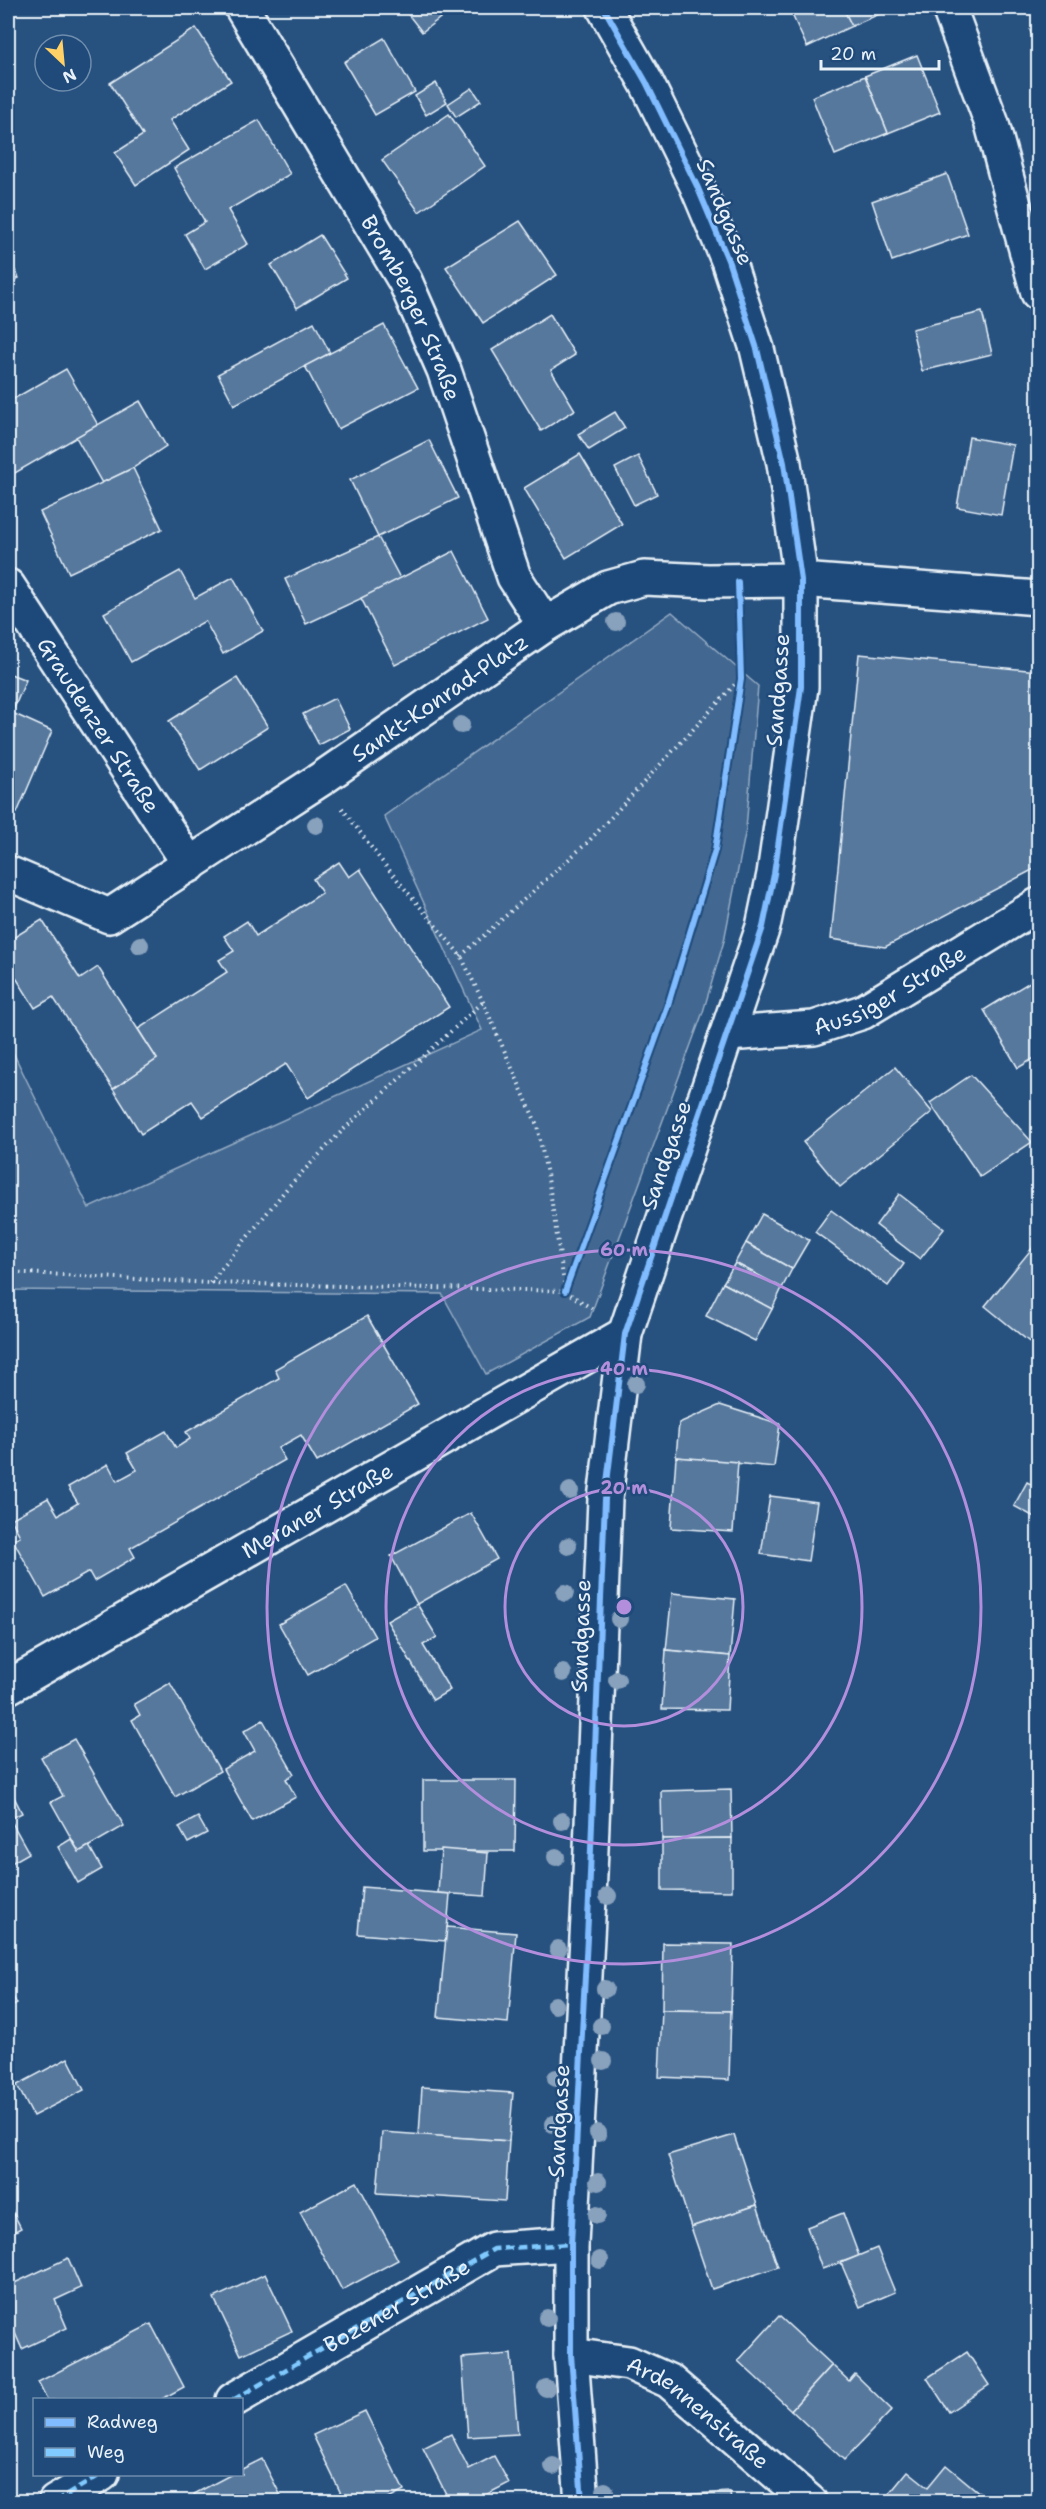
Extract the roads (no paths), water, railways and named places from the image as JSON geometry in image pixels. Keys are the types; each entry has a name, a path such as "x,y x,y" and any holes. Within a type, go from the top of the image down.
{"street":[{"name":"Bromberger Straße","path":"242,8 405,280 444,370 514,577 545,626"},
{"name":"Sandgasse","path":"582,2502 571,2355 571,2244 589,1899 605,1500 625,1334 763,927 774,874 801,687 801,580 784,463 757,349 728,260 698,186 646,82 604,8"},
{"path":"949,8 992,124 1038,293"},
{"name":"Sankt-Konrad-Platz","path":"8,873 109,916 321,779 545,626 608,588 644,578 738,582 801,580"},
{"path":"801,580 1038,598"},
{"name":"Graudenzer Straße","path":"8,586 190,865"},
{"name":"Aussiger Straße","path":"727,1034 814,1028 863,1012 1038,905"},
{"name":"Meraner Straße","path":"8,1687 625,1334"},
{"name":"Bozener Straße","path":"236,2398 495,2249 571,2244"},
{"name":"Ardennenstraße","path":"571,2355 629,2363 669,2381 810,2502"},
{"path":"55,2502 100,2476"}]}
